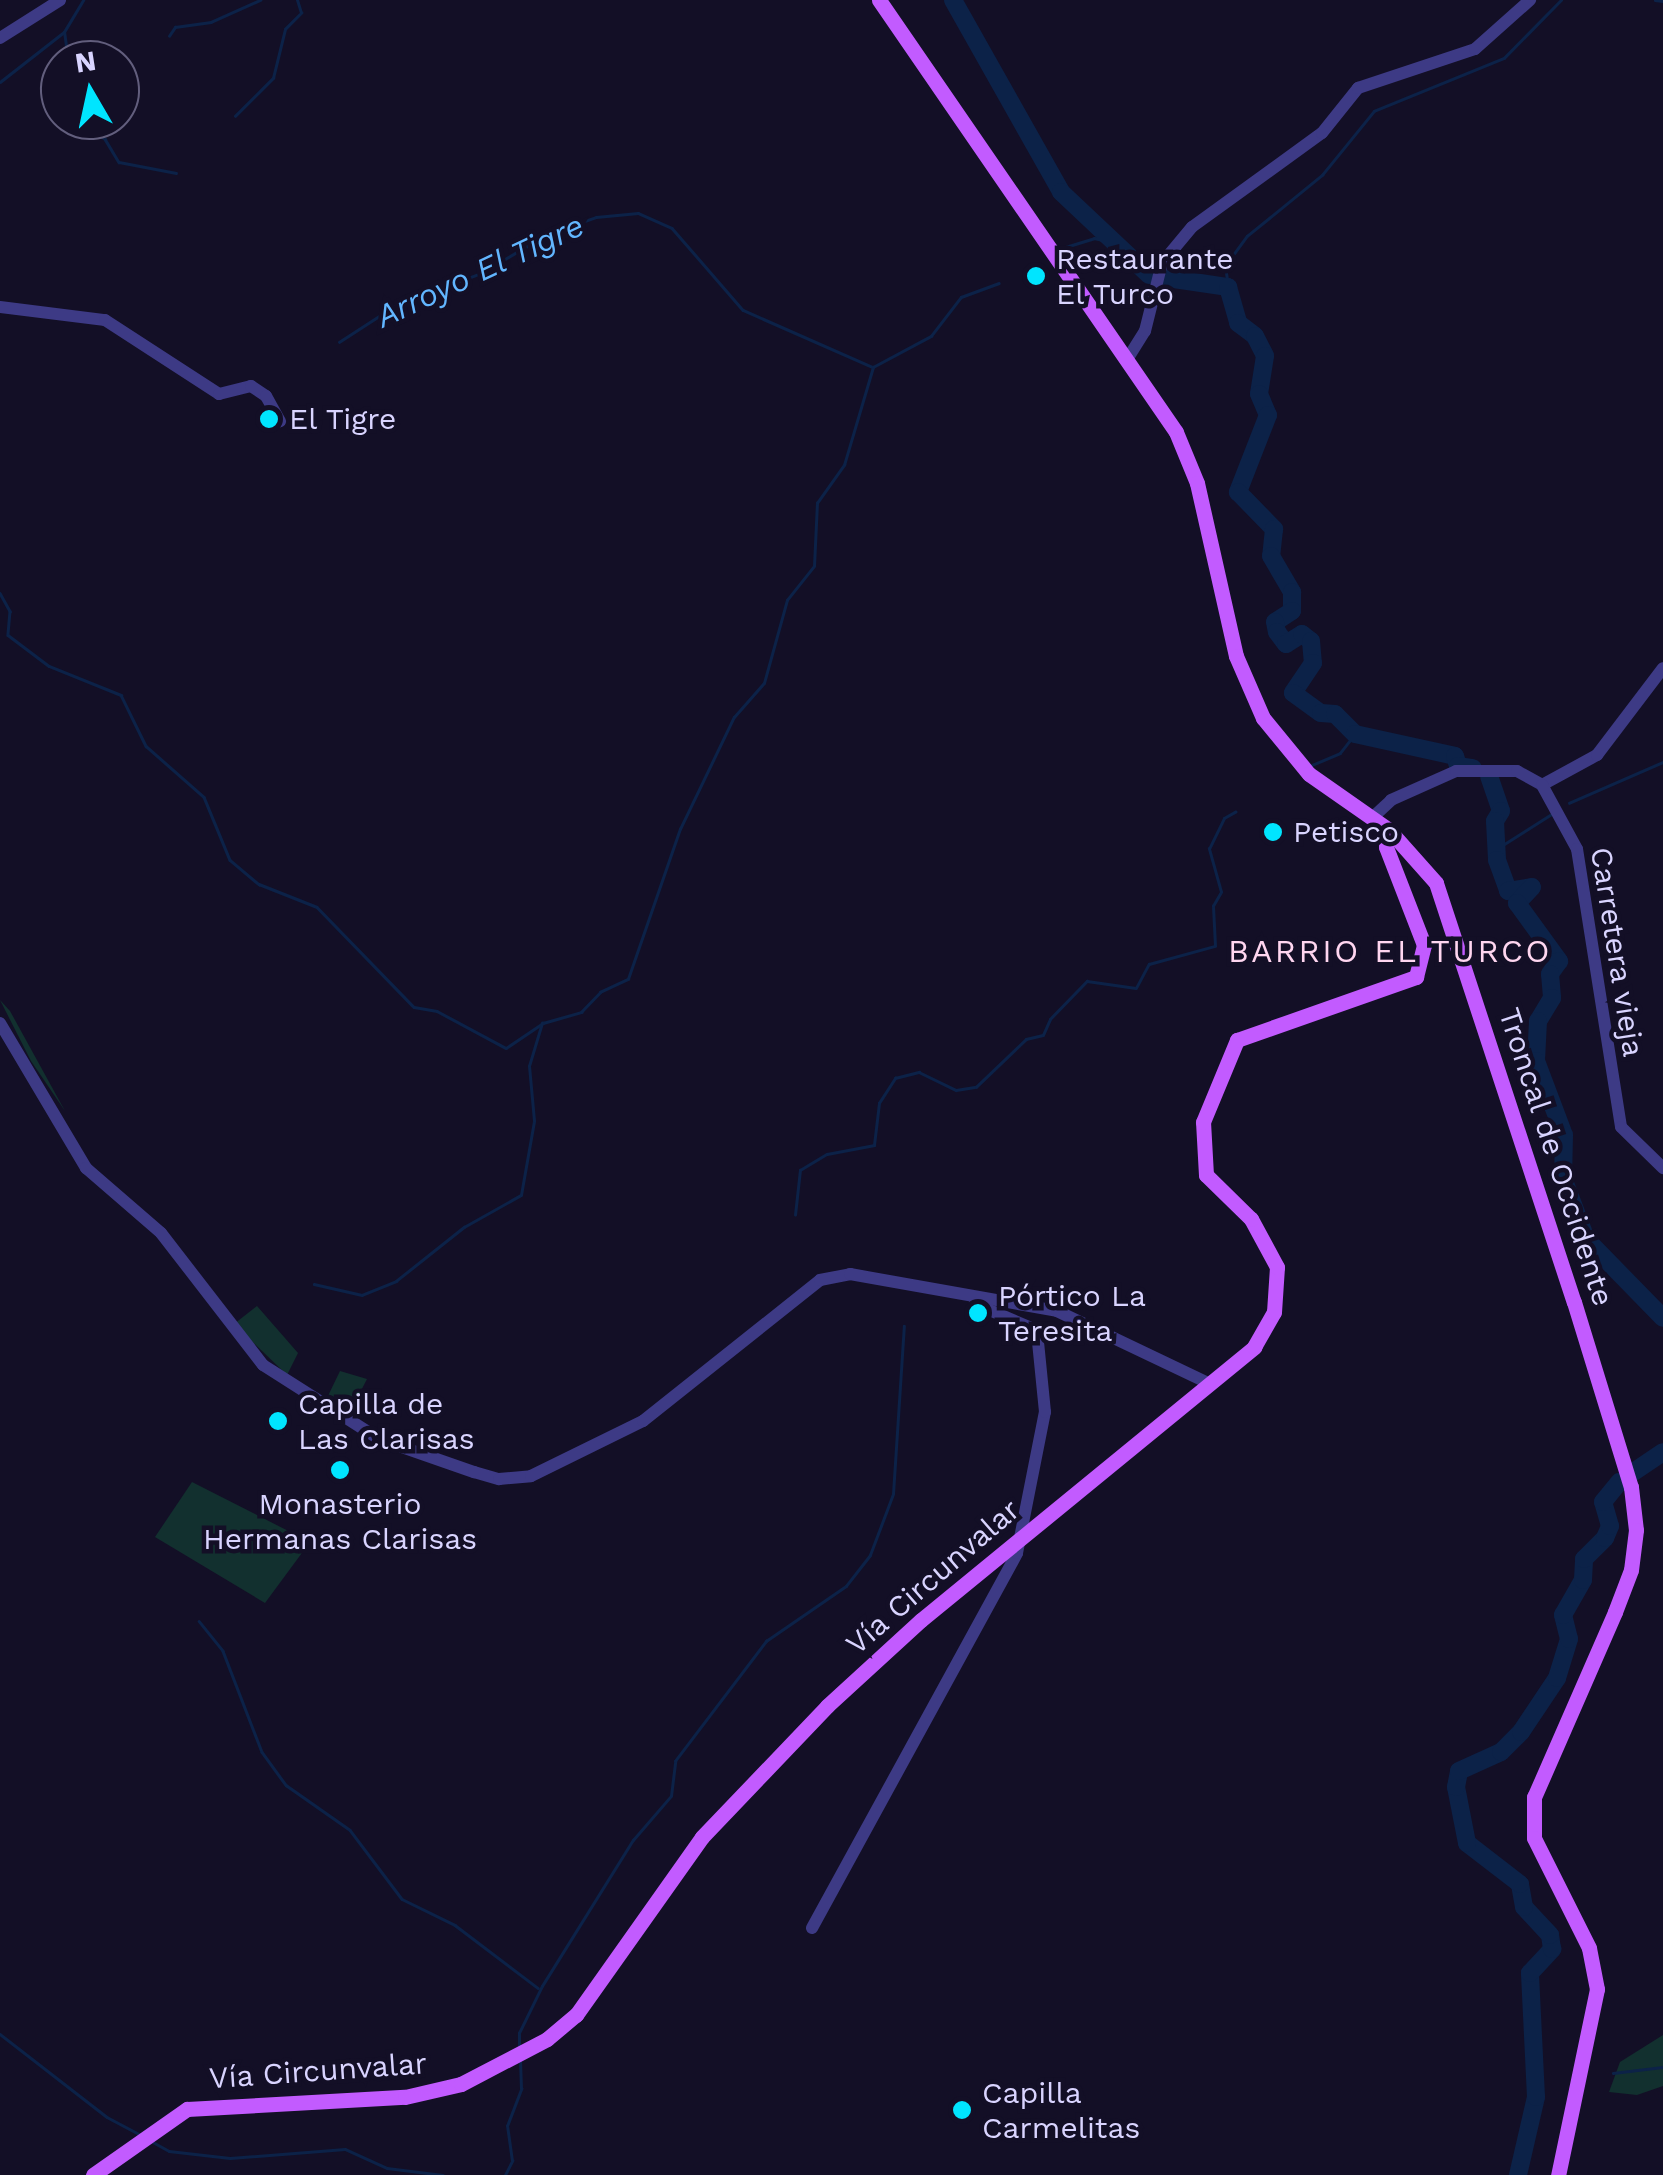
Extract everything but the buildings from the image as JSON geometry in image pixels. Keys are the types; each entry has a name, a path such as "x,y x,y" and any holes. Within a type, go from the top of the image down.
{"main road":[{"name":"Troncal de Occidente","path":"879,0 1128,358 1192,468 1236,656 1263,718 1309,774 1388,830 1422,864 1448,906 1635,1512 1631,1570 1534,1797 1542,1861 1589,1948 1597,1989 1558,2175"},
{"name":"Vía Circunvalar","path":"93,2175 187,2109 405,2097 461,2084 534,2047 576,2015 651,1902 771,1762 1019,1538 1210,1384 1266,1331 1278,1281 1274,1257 1252,1219 1212,1186 1201,1163 1208,1108 1237,1040 1416,977 1424,945 1386,847 1388,830"}],"street":[{"path":"0,38 60,0"},
{"path":"1128,358 1145,332 1162,263 1192,227 1322,133 1358,88 1476,49 1530,0"},
{"path":"0,307 105,320 219,394 250,386 266,396 280,420"},
{"path":"1372,818 1412,790 1479,769 1517,772 1542,785 1597,755 1663,668"},
{"name":"Carretera vieja","path":"1542,785 1578,849 1621,1127 1663,1168"},
{"path":"0,1022 86,1168 161,1232 264,1365 379,1440 500,1479 531,1476 642,1421 820,1280 871,1274 964,1298 1080,1318 1210,1384"},
{"path":"812,1928 962,1650 995,1602 1019,1538 1045,1412 1038,1342 1029,1327 964,1298"}],"green space":[{"path":"0,1000 10,1011 65,1111 31,1061"},
{"path":"257,1306 298,1353 287,1375 234,1324"},
{"path":"340,1371 367,1379 348,1416 326,1400"},
{"path":"192,1482 310,1542 265,1603 155,1537"},
{"path":"1663,2035 1663,2086 1637,2095 1609,2092 1620,2062"}],"waterway":[{"path":"65,40 64,32 83,0"},
{"path":"169,36 175,27 211,22 260,0"},
{"path":"235,116 273,78 285,29 301,13 297,0"},
{"path":"953,0 1061,192 1149,275"},
{"path":"1228,287 1225,266 1247,236 1322,175 1374,111 1504,58 1561,0"},
{"path":"1655,0 1663,1"},
{"path":"0,82 64,32"},
{"path":"106,140 119,162 176,173"},
{"name":"Arroyo El Tigre","path":"548,234 596,217 638,213 672,228 743,310 873,367"},
{"name":"Arroyo El Tigre","path":"339,342 396,305 481,273 541,238"},
{"path":"1059,249 1094,238 1124,245"},
{"path":"1167,278 1228,287 1238,323 1255,336 1265,356 1259,394 1268,415 1238,492 1274,529 1271,556 1292,592 1292,611 1275,622 1277,632 1286,644 1302,634 1311,641 1313,663 1293,693 1321,713 1335,714 1355,734 1455,756 1458,766 1473,768"},
{"path":"0,593 10,611 8,635 49,666 121,695 146,746 204,797 230,860 259,884 317,907 414,1007 437,1011 506,1048 543,1023 581,1012 600,992 628,979 680,829 734,717 764,683 787,600 814,566 817,503 844,465 873,367 931,336 961,297 999,283"},
{"path":"1312,765 1340,753 1355,734"},
{"path":"1569,803 1663,762"},
{"path":"1489,776 1501,811 1495,821 1497,860 1508,891 1532,887 1517,903 1559,961 1550,974 1552,998 1538,1021 1536,1061 1564,1135 1563,1178 1586,1239 1663,1318"},
{"path":"795,1215 800,1170 827,1154 874,1145 879,1103 895,1078 919,1072 956,1090 976,1087 1026,1039 1043,1035 1050,1019 1087,981 1136,988 1149,964 1215,946 1213,906 1221,892 1209,849 1224,818 1235,812"},
{"path":"1498,848 1550,815"},
{"path":"314,1284 362,1295 396,1281 464,1227 521,1195 534,1121 529,1066 542,1023"},
{"path":"519,2047 519,2033 542,1986 633,1840 671,1796 675,1761 766,1641 846,1586 870,1555 893,1494 904,1326"},
{"path":"1632,1473 1663,1452"},
{"path":"1518,2175 1536,2097 1530,1973 1552,1949 1550,1935 1524,1907 1520,1884 1467,1843 1456,1787 1459,1771 1501,1752 1521,1732 1557,1678 1569,1639 1563,1615 1583,1580 1584,1559 1605,1538 1610,1526 1603,1502 1619,1482"},
{"path":"199,1621 223,1651 262,1752 286,1785 350,1830 402,1899 455,1925 538,1988"},
{"path":"0,2034 107,2117 141,2135"},
{"path":"505,2175 512,2161 507,2126 521,2089 520,2060"},
{"path":"1613,2073 1663,2067"},
{"path":"153,2142 169,2151 230,2158 345,2149 387,2168 443,2175"}],"place":[{"name":"Restaurante El Turco","path":"1036,276"},
{"name":"El Tigre","path":"269,419"},
{"name":"Petisco","path":"1273,832"},
{"name":"Pórtico La Teresita","path":"978,1313"},
{"name":"Capilla de Las Clarisas","path":"278,1421"},
{"name":"Monasterio Hermanas Clarisas","path":"340,1470"},
{"name":"Capilla Carmelitas","path":"962,2110"}],"district":[{"name":"BARRIO EL TURCO","path":"1390,951"}]}
